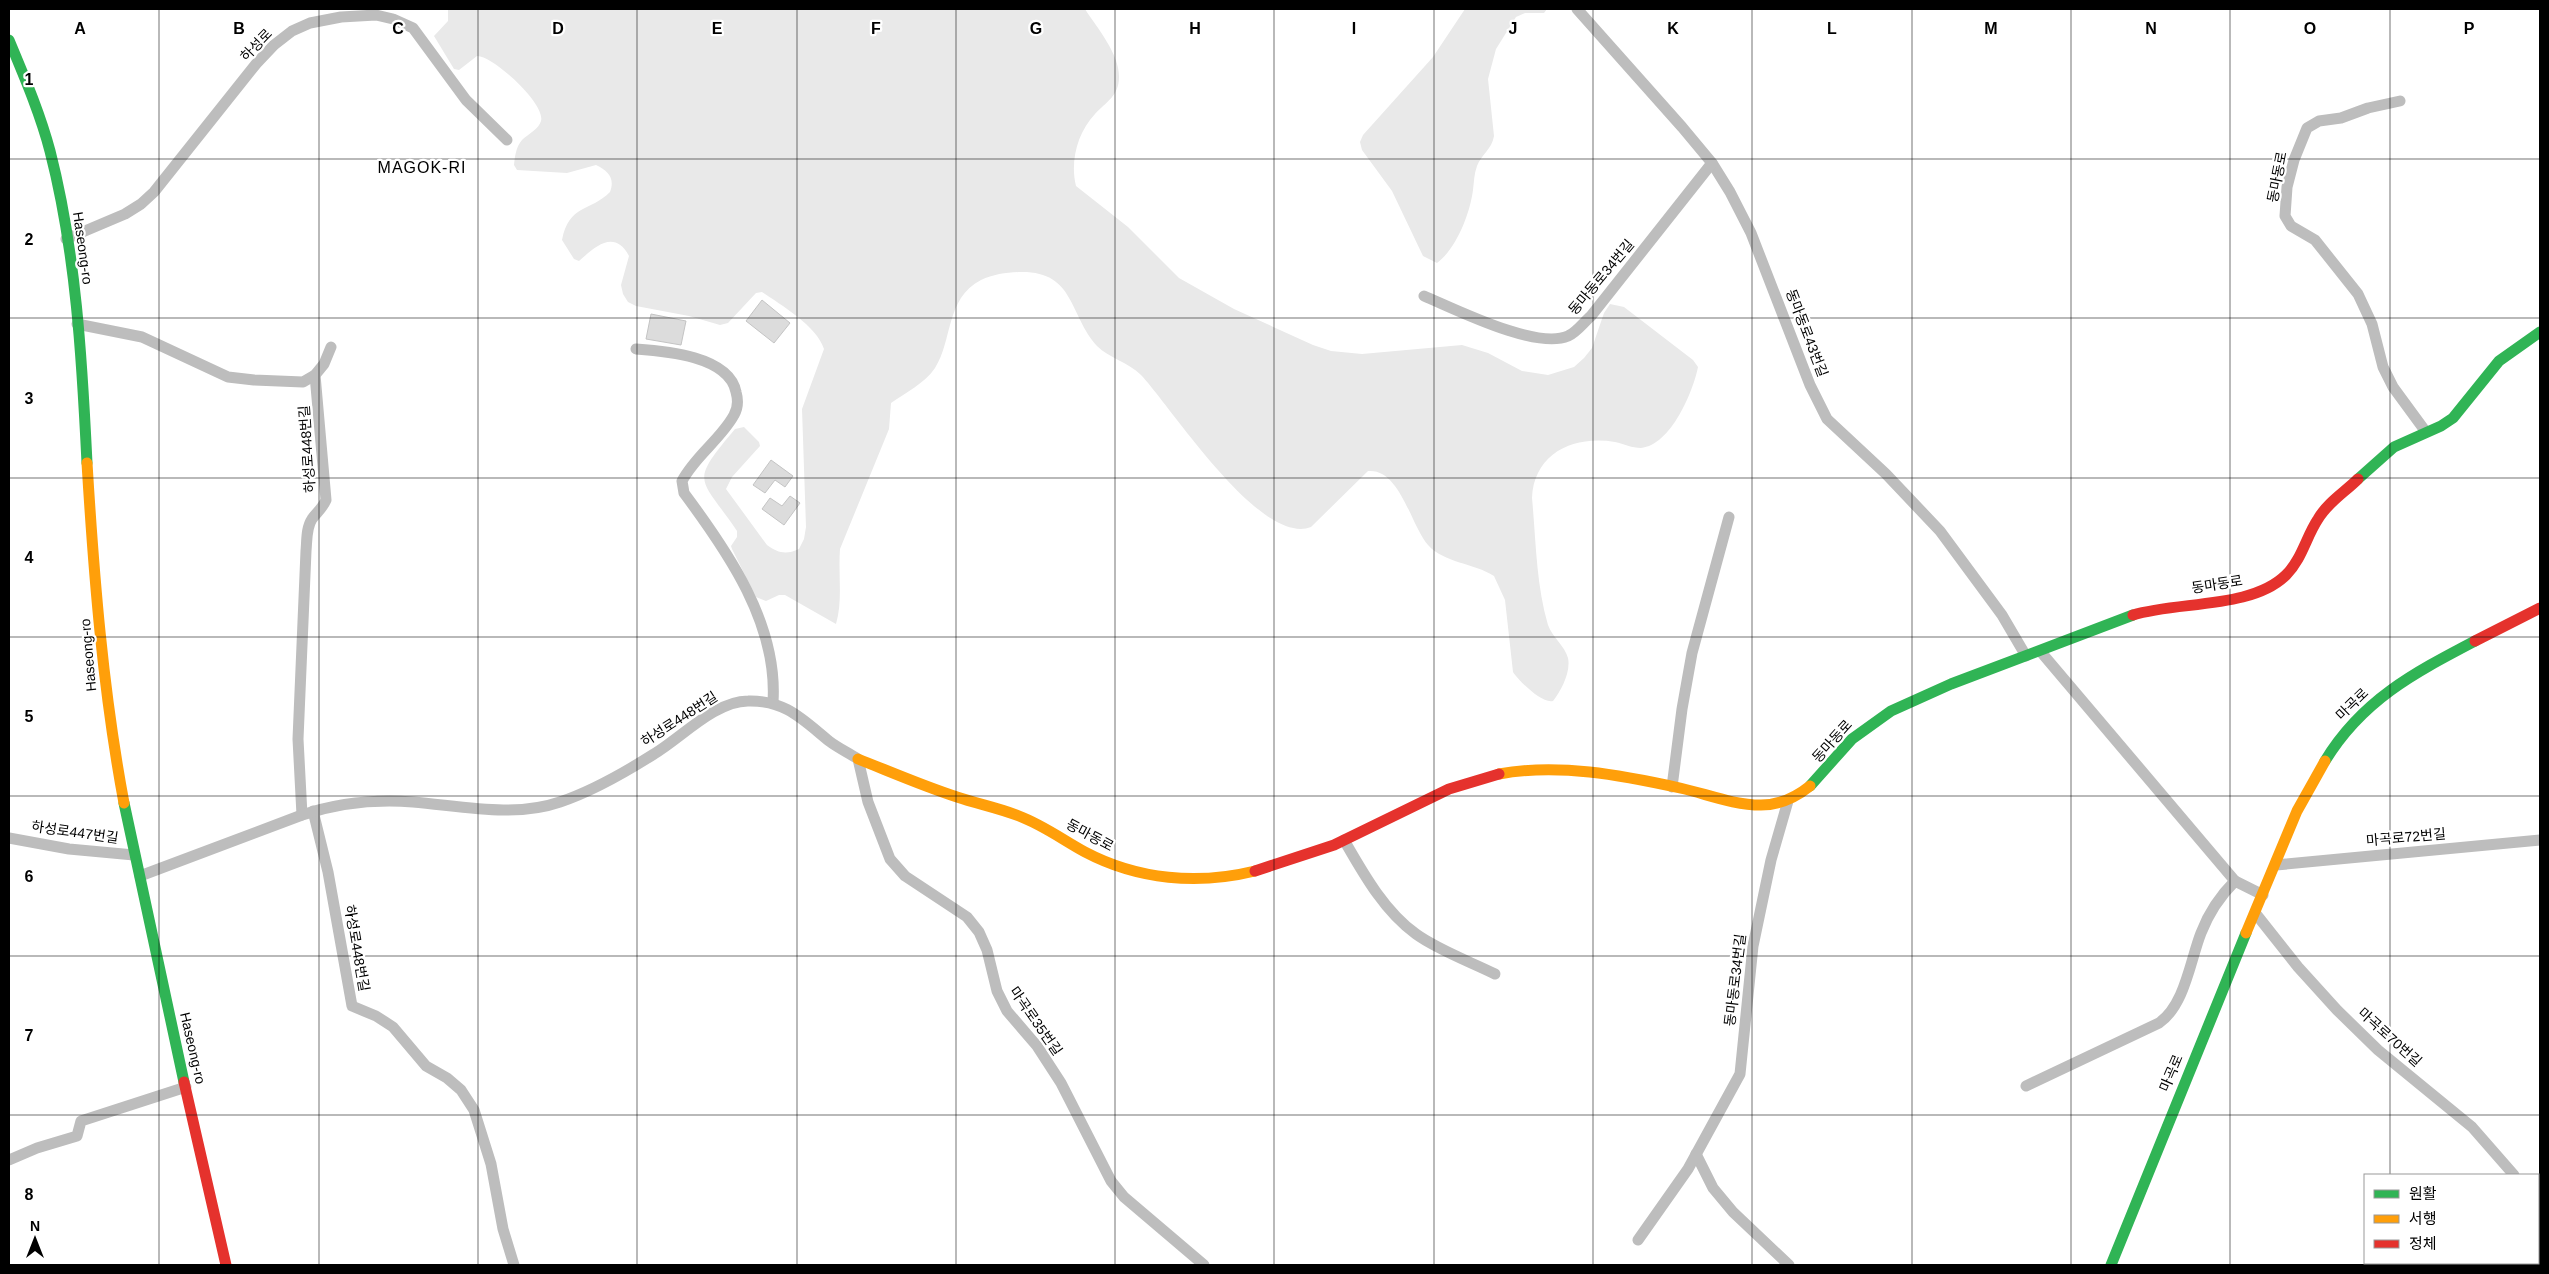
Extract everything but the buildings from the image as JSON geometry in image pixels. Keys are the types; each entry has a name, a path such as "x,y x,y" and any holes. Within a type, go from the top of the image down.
{"street":[{"name":"Haseong-ro","path":"9,40 32,96 49,149 66,239 77,324 88,488 107,698 140,876 226,1265"},
{"name":"동마동로","path":"858,759 952,795 1021,816 1100,860 1161,876 1186,879 1214,877 1257,870 1302,857 1344,840 1432,794 1489,776 1539,769 1575,770 1672,787 1743,804 1766,805 1788,802 1804,793 1821,777 1849,742 1867,726 1890,711 1984,670 2040,651 2123,618 2152,610 2237,598 2278,581 2290,572 2313,526 2325,508 2389,450 2407,440 2427,434 2449,422 2466,405 2486,375 2501,359 2540,332"},
{"name":"마곡로","path":"2110,1265 2177,1096 2309,788 2341,736 2371,704 2414,674 2540,608"}],"lane":[{"name":"동마동로43번길","path":"1577,9 1712,163 1751,232 1810,384 1827,419 1886,474 1940,531 1993,602 2026,656"},
{"name":"하성로","path":"66,239 125,214 141,204 154,192 256,64 292,31 310,23 341,17 376,15 393,19 414,28 466,100 506,140"},
{"name":"동마동로","path":"2400,102 2368,108 2341,118 2319,120 2307,128 2294,160 2287,187 2285,216 2291,226 2315,240 2358,294 2372,324 2383,367 2393,387 2427,434"},
{"name":"동마동로34번길","path":"1424,296 1492,325 1530,336 1549,340 1568,336 1591,316 1712,163"},
{"path":"77,324 142,337 228,377 303,382 315,374 324,364 331,347"},
{"path":"636,349 673,352 702,360 724,374 735,386 738,400 735,414 698,457 682,481 684,493 730,559 751,601 770,653 774,678 773,702"},
{"name":"하성로448번길","path":"315,374 326,500 322,510 312,518 308,528 306,551 298,739 307,813 328,872 352,1006 376,1016 393,1027 426,1066 461,1090 474,1110 489,1154 503,1230 514,1265"},
{"path":"1672,787 1682,708 1692,653 1729,517"},
{"path":"2040,651 2234,881 2263,895"},
{"name":"하성로448번길","path":"140,876 326,807 360,802 411,802 508,810 558,803 609,780 655,754 719,709 732,703 746,700 773,702 810,724 831,742 858,759"},
{"name":"마곡로35번길","path":"858,759 868,802 890,859 905,876 967,917 978,932 987,950 998,991 1008,1011 1037,1046 1060,1083 1111,1181 1137,1210 1204,1265"},
{"name":"동마동로34번길","path":"1638,1240 1696,1154 1740,1074 1753,946 1771,860 1788,802"},
{"name":"하성로447번길","path":"9,838 69,849 136,855"},
{"path":"1344,840 1364,874 1403,922 1417,935 1495,974"},
{"name":"마곡로72번길","path":"2276,865 2540,840"},
{"path":"2026,1086 2159,1023 2169,1016 2176,1004 2210,913 2219,897 2234,881"},
{"name":"마곡로70번길","path":"2255,912 2298,967 2337,1010 2378,1050 2472,1127 2513,1174"},
{"path":"9,1160 77,1136 81,1121 186,1087"},
{"path":"1696,1154 1713,1188 1733,1212 1789,1265"}],"shaded area":[{"path":"448,9 1085,9 1111,50 1118,68 1119,77 1114,94 1095,114 1079,139 1074,167 1076,186 1128,227 1179,278 1234,309 1313,345 1331,351 1362,354 1462,345 1488,353 1522,371 1548,375 1574,367 1584,358 1592,348 1604,313 1610,304 1624,307 1693,360 1698,367 1686,403 1671,428 1662,438 1652,445 1641,448 1615,442 1600,441 1585,441 1571,445 1559,450 1548,459 1540,469 1534,482 1532,498 1541,594 1548,625 1566,654 1569,663 1565,681 1559,692 1553,701 1548,701 1537,696 1516,676 1513,672 1505,600 1494,576 1478,568 1442,556 1428,545 1397,488 1388,479 1379,473 1368,471 1311,527 1291,528 1268,516 1243,496 1219,471 1141,375 1097,346 1088,334 1062,287 1052,279 1039,274 1012,272 991,276 969,288 955,309 941,357 935,368 920,383 891,403 889,429 840,549 840,597 836,624 785,595 779,595 766,601 756,597 731,546 737,537 737,531 708,489 704,480 705,471 720,447 735,429 744,427 759,442 760,446 732,477 726,489 767,545 782,552 799,549 804,539 806,527 802,409 824,349 820,340 798,317 762,292 756,293 728,323 720,325 689,316 636,306 628,302 623,294 621,285 629,256 617,243 604,243 597,246 579,261 574,259 562,240 565,228 575,214 610,192 612,183 610,176 596,165 567,173 517,170 514,165 517,149 522,140 540,124 540,113 527,93 494,63 477,56 459,70 454,69 434,36 448,21"},
{"path":"1465,9 1547,9 1544,13 1525,13 1516,17 1496,49 1488,79 1493,141 1477,166 1466,219 1461,230 1451,248 1437,263 1423,256 1392,191 1362,150 1360,142 1363,135 1433,57"}],"traffic: fast":[{"path":"9,40 46,137 59,189 72,267 80,345 87,463"},
{"path":"2358,479 2394,447 2441,426 2453,418 2499,361 2540,332"},
{"path":"1810,786 1852,739 1891,711 1951,684 2133,615"},
{"path":"2325,761 2355,721 2391,690 2410,677 2475,641"},
{"path":"124,803 184,1082"},
{"path":"2111,1265 2246,933"}],"traffic: slow":[{"path":"87,463 100,634 110,719 124,803"},
{"path":"858,759 944,793 1019,816 1045,828 1085,852 1126,869 1147,874 1190,879 1212,878 1255,871"},
{"path":"2246,933 2297,811 2325,761"},
{"path":"1499,774 1544,770 1590,772 1658,783 1751,805 1775,804 1799,794 1810,786"}],"traffic: jam":[{"path":"2133,615 2235,599 2254,594 2272,586 2291,569 2322,513 2358,479"},
{"path":"2475,641 2540,608"},
{"path":"1255,871 1334,845 1449,789 1499,774"},
{"path":"184,1082 226,1265"}],"district":[{"name":"MAGOK-RI","path":"422,167"}]}
